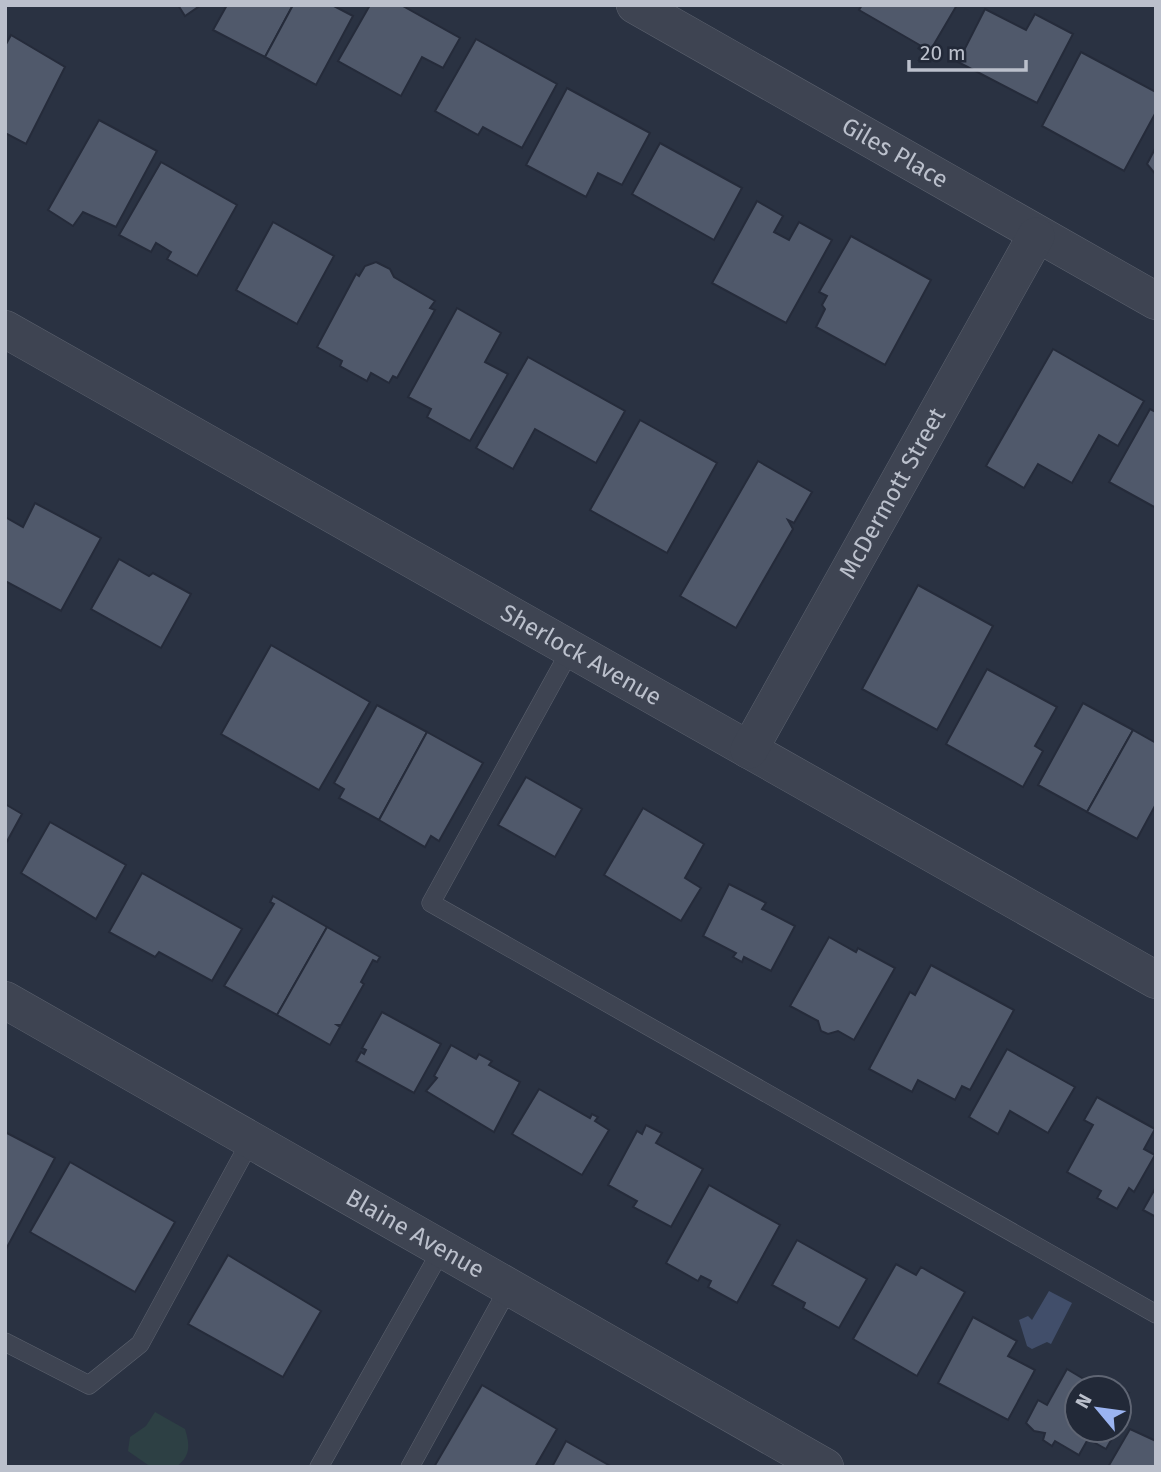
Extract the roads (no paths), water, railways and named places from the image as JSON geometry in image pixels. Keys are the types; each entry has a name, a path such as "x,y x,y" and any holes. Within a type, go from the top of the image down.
{"street":[{"name":"Giles Place","path":"635,5 1036,236 1156,301"},
{"name":"McDermott Street","path":"750,750 1036,236"},
{"name":"Sherlock Avenue","path":"5,329 1156,980"},
{"name":"Blaine Avenue","path":"5,1000 825,1467"}],"lane":[{"path":"571,649 432,903 1156,1314"},
{"path":"5,1342 89,1385 140,1344 251,1140"},
{"path":"319,1467 442,1249"},
{"path":"410,1467 509,1287"}],"water":[{"path":"1049,1291 1072,1303 1051,1344 1047,1342 1032,1349 1027,1346 1019,1320 1028,1316 1032,1320"}]}
